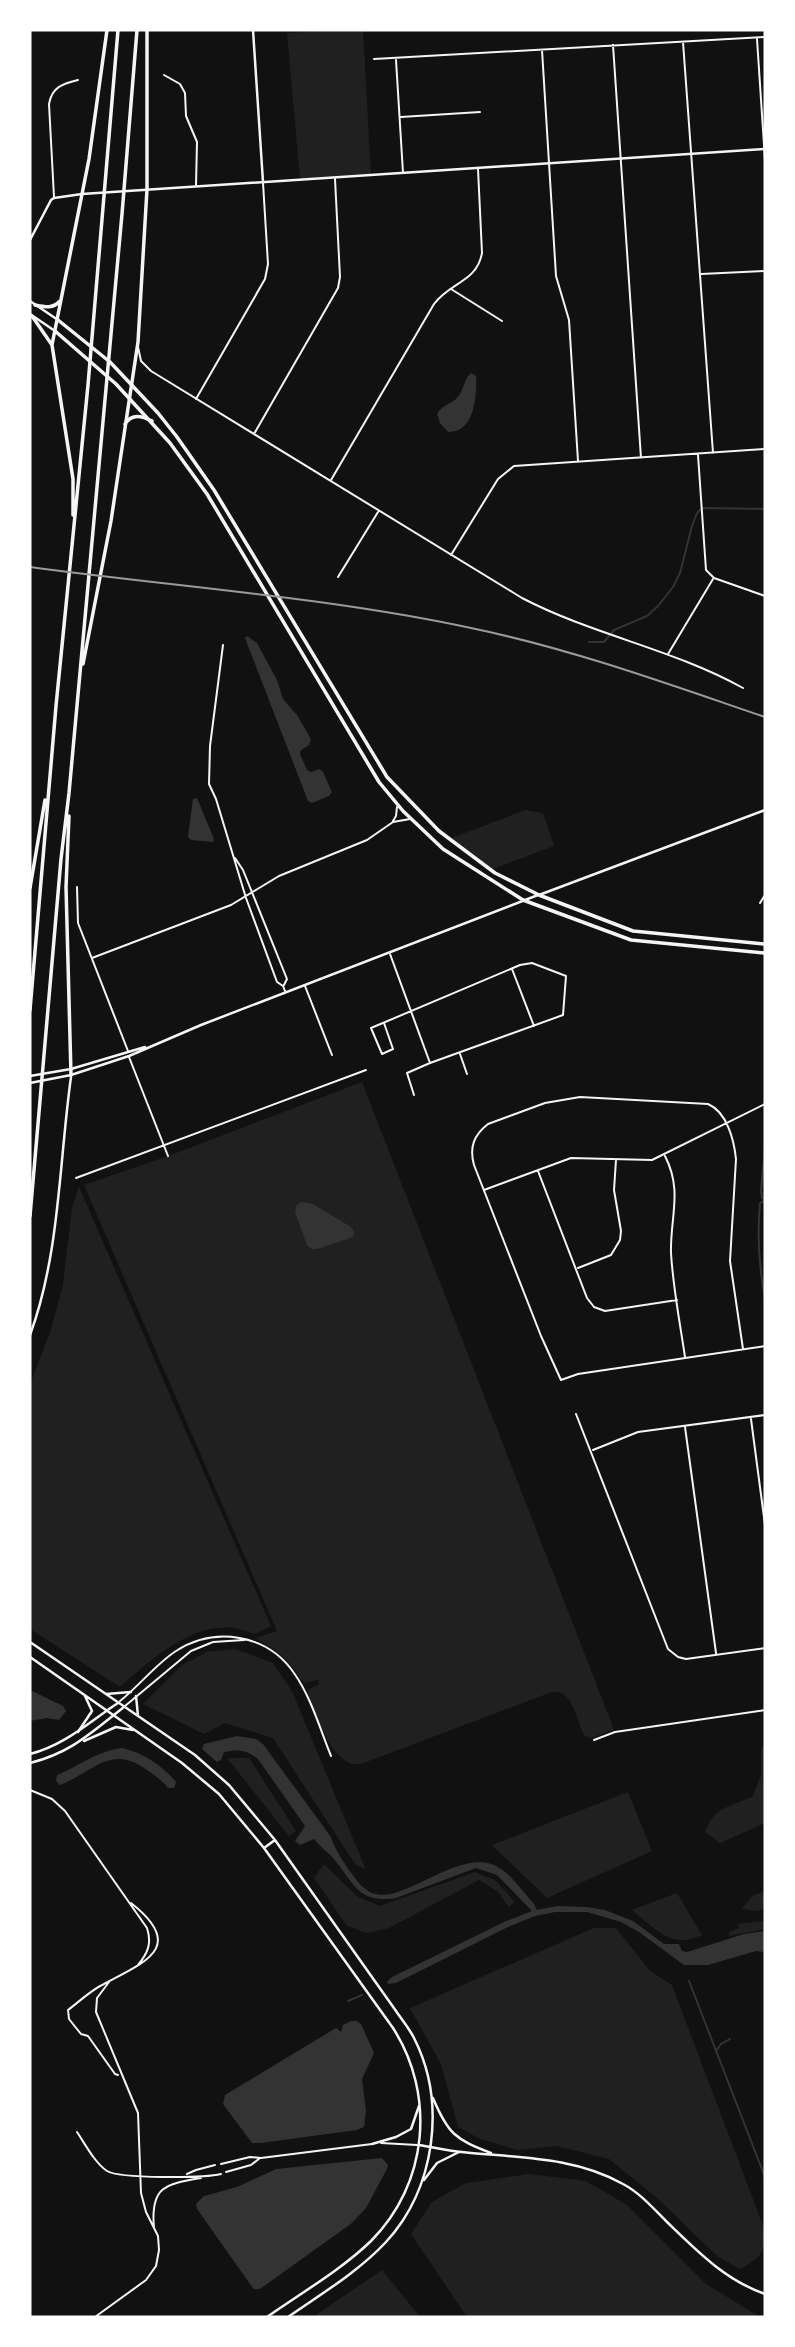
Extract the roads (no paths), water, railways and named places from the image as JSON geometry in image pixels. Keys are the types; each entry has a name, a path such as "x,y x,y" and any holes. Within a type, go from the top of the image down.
{"main road":[{"path":"73,539 73,479 52,345 82,194 107,30"},
{"path":"30,1010 118,30"},
{"path":"30,1216 61,859 112,335 137,30"},
{"path":"80,680 107,543 138,342 147,189 147,30"},
{"path":"253,30 263,182"},
{"path":"30,240 47,206 54,198 82,194 765,149"},
{"path":"35,305 54,306 63,296"},
{"path":"30,301 110,362 159,413 214,490 387,777 449,839 495,873 539,895 633,931 765,944"},
{"path":"31,315 100,368 152,421 207,495 379,782 411,819 452,856 523,900 631,940 765,953"},
{"path":"31,315 52,345"},
{"path":"124,426 135,416 152,421"},
{"path":"30,888 51,764"},
{"path":"30,1335 43,1298 50,1260 71,1075 66,887 69,793"},
{"path":"30,1076 71,1069 150,1045 523,900 765,810"},
{"path":"30,1083 71,1075 129,1056 150,1045"},
{"path":"30,1642 195,1755 229,1785 275,1840 414,2037 424,2062 434,2115 422,2183 411,2207 386,2242 361,2264 288,2317"},
{"path":"30,1657 137,1730 200,1776 219,1794 264,1848 399,2038 415,2077 420,2103 419,2145 408,2186 394,2212 375,2236 356,2253 267,2317"},
{"path":"106,1694 131,1692"},
{"path":"78,1732 92,1711 91,1704 83,1693"},
{"path":"136,1696 138,1716"},
{"path":"30,1754 49,1748 78,1732 118,1703"},
{"path":"84,1741 124,1707"},
{"path":"30,1763 50,1758 116,1727 137,1730"},
{"path":"264,1848 275,1840"},
{"path":"431,2092 444,2125 457,2138 494,2155"},
{"path":"372,2144 411,2129 420,2103"},
{"path":"419,2145 460,2152 567,2162 596,2170 625,2185 650,2204 711,2264 765,2294"},
{"path":"422,2183 437,2163 460,2152"}],"street":[{"path":"757,37 765,160"},
{"path":"374,59 765,37"},
{"path":"683,42 713,453"},
{"path":"613,45 641,458"},
{"path":"542,50 556,276 569,320 578,461"},
{"path":"396,59 403,173"},
{"path":"164,75 180,84 185,93 186,116 197,142 196,186"},
{"path":"54,198 49,104 54,91 62,83 78,80"},
{"path":"400,118 480,112"},
{"path":"330,481 435,304 450,288 474,274 480,264 482,253 478,168"},
{"path":"253,435 338,288 340,277 334,177"},
{"path":"196,400 265,279 268,264 263,182"},
{"path":"701,274 765,271"},
{"path":"450,288 502,321"},
{"path":"138,342 141,361 151,372 538,606 712,670 743,688"},
{"path":"451,555 498,479 514,466 765,449"},
{"path":"698,454 706,570 714,578 765,596"},
{"path":"338,577 378,511"},
{"path":"668,654 714,578"},
{"path":"223,645 208,768 210,789 216,799 246,898 277,982 286,992"},
{"path":"393,822 396,802"},
{"path":"92,958 246,898 279,876 367,841 393,822 411,819"},
{"path":"234,857 243,870 287,979 283,986"},
{"path":"77,887 78,923 169,1156"},
{"path":"761,903 765,895"},
{"path":"390,953 430,1063"},
{"path":"384,1023 393,1049 382,1054 371,1028 411,1011 532,963 566,976 563,1015 407,1073 414,1095"},
{"path":"512,969 535,1027"},
{"path":"304,985 332,1055"},
{"path":"459,1053 467,1073"},
{"path":"76,1178 366,1070"},
{"path":"743,1349 730,1261 735,1145 720,1112 708,1104 580,1097 545,1103 488,1124 480,1130 471,1156 541,1336 561,1380 578,1374 765,1346"},
{"path":"484,1190 571,1158 645,1161 664,1156 765,1104"},
{"path":"664,1156 673,1171 676,1186 671,1253 685,1358"},
{"path":"576,1269 611,1255 620,1240 614,1190 616,1159"},
{"path":"538,1170 587,1298 605,1311 677,1300"},
{"path":"576,1414 668,1649 678,1657 686,1659 765,1648"},
{"path":"591,1451 638,1432 765,1415"},
{"path":"750,1417 765,1525"},
{"path":"685,1427 717,1654"},
{"path":"118,1703 172,1654 189,1644 219,1636 244,1639 268,1648 292,1670 331,1756"},
{"path":"124,1707 197,1647 219,1640 244,1639"},
{"path":"594,1740 615,1732 765,1710"},
{"path":"30,1790 52,1799 65,1811 147,1928 150,1938 148,1951 138,1965"},
{"path":"120,2075 115,2074 88,2036 79,2033 67,2014 68,2010 153,1953 158,1937 152,1921 131,1903"},
{"path":"109,1982 97,1997 96,2012 139,2117 142,2199 155,2229"},
{"path":"77,2132 105,2170 120,2175 187,2175 203,2178"},
{"path":"221,2164 250,2157 261,2158 372,2144 419,2145"},
{"path":"226,2172 251,2165 261,2158"},
{"path":"187,2175 215,2165"},
{"path":"95,2317 152,2274 159,2250 155,2229 155,2205 163,2188 177,2181 221,2174"}],"waterway":[{"path":"589,642 604,642 614,630 647,616 658,606 680,573 692,526 702,508 765,509"},
{"path":"765,1149 761,1191 765,1200"},
{"path":"765,1201 760,1203 759,1227 765,1298"},
{"path":"689,1981 765,2177"},
{"path":"348,2001 362,1995"},
{"path":"716,2051 730,2039"}],"railway":[{"path":"30,567 307,600 471,628 583,657 765,717"}]}
